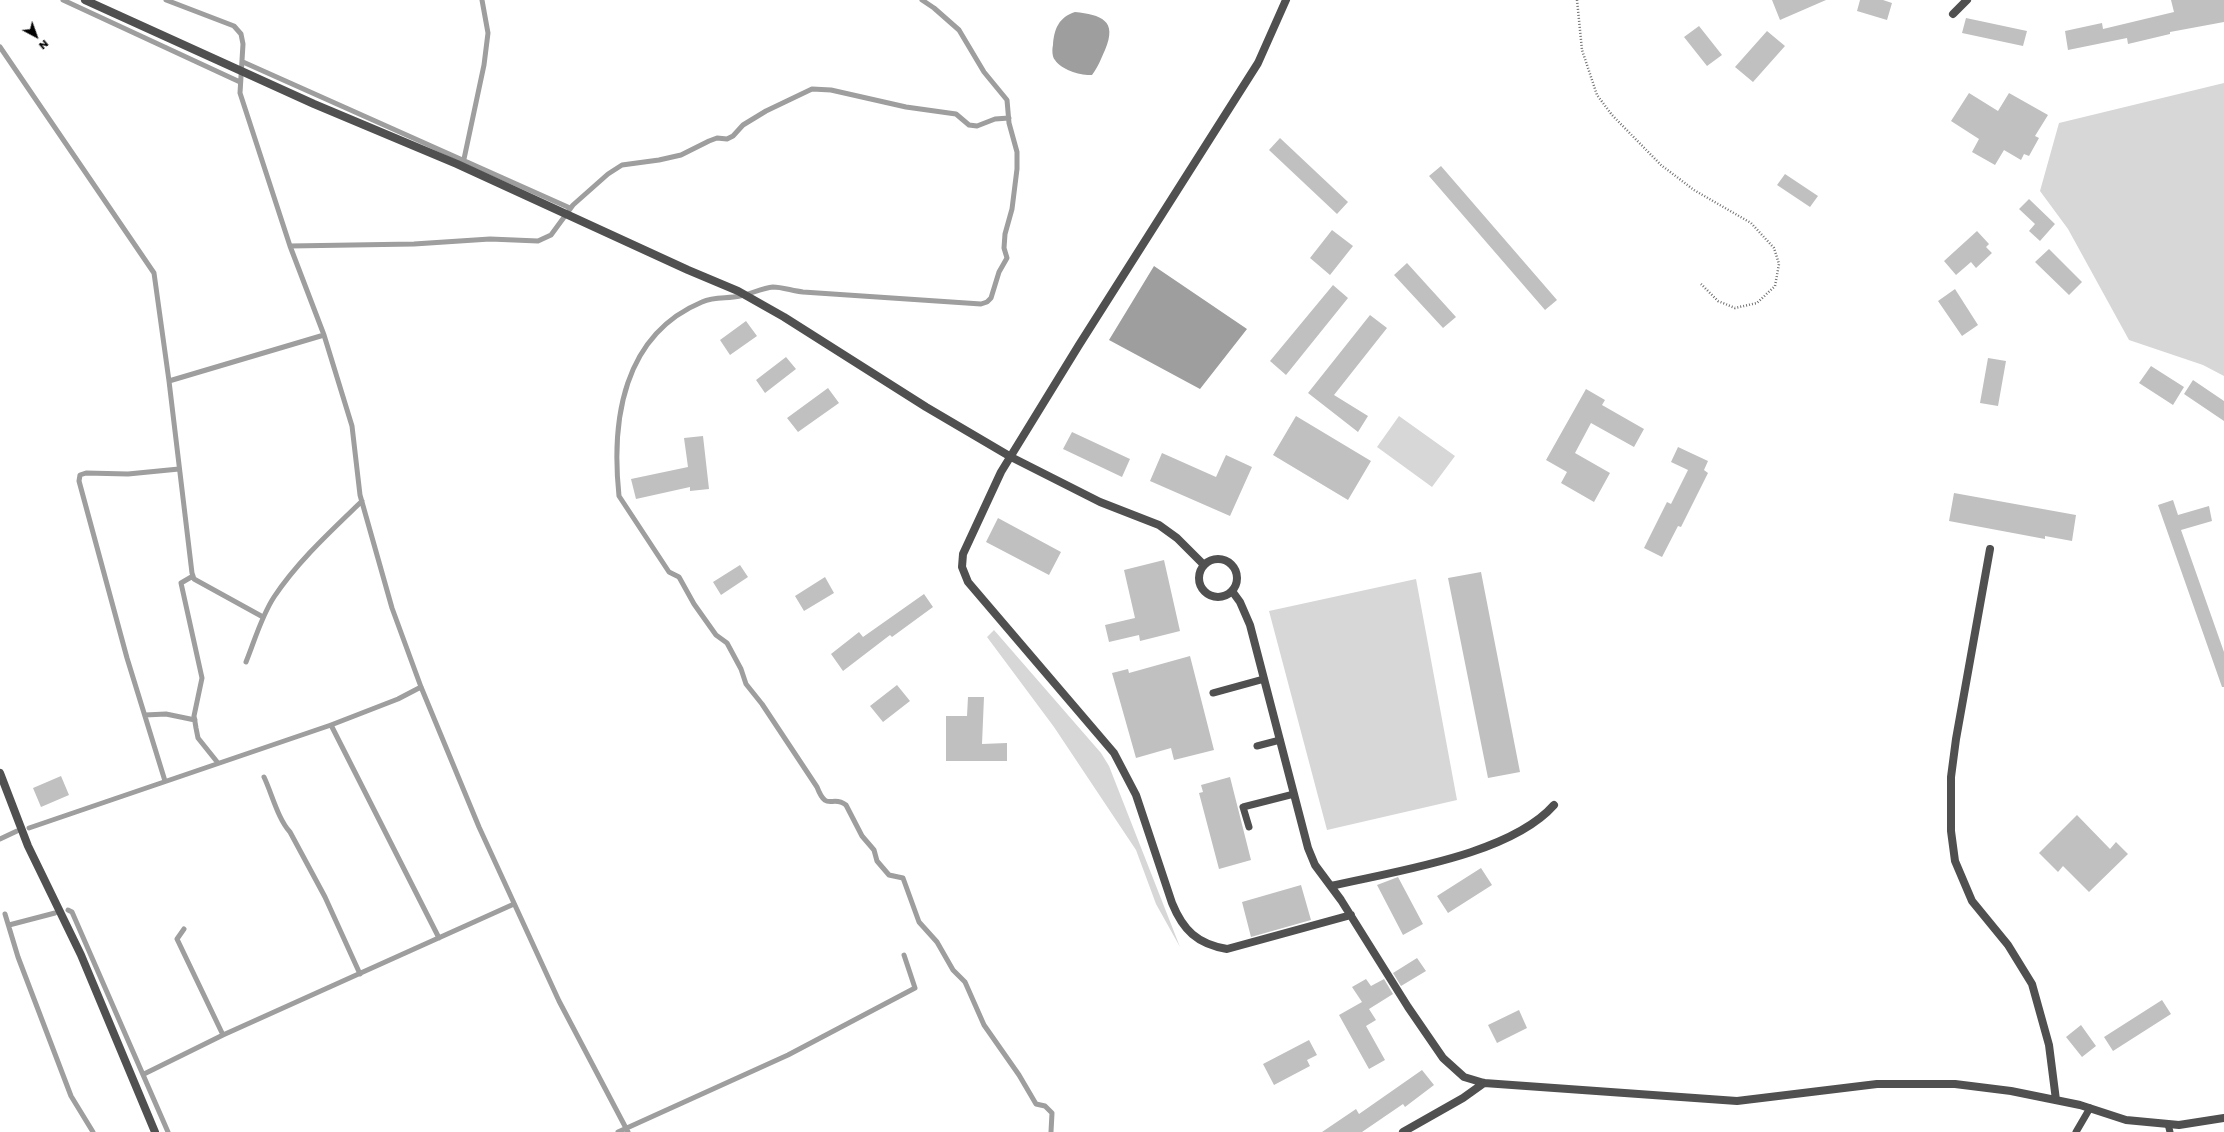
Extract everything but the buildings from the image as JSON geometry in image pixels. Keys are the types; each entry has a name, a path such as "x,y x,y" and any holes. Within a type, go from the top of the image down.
{"street":[{"path":"86,0 238,68 248,74 457,164 688,270 738,291 784,317 926,407 1011,457 1100,502 1159,525 1177,538 1204,565"},
{"path":"1286,0 1258,63 1011,457 972,532 963,554 962,567 968,582 988,607 1114,753 1136,795 1172,903 1178,916 1189,932 1211,947 1227,949 1351,915"},
{"path":"1953,14 1967,0"},
{"path":"1990,549 1956,739 1951,776 1951,831 1955,861 1972,901 2008,945 2032,984 2049,1045 2056,1100"},
{"path":"1216,559 1229,562 1236,572 1237,579 1232,591 1221,597 1208,594 1203,589 1199,577 1204,565 1216,559"},
{"path":"1232,591 1240,602 1250,625 1308,848 1315,864 1351,915 1408,1007 1443,1058 1464,1077 1484,1083 1737,1101 1877,1084 1955,1084 2011,1091 2056,1100 2090,1108 2126,1120 2169,1128 2224,1118"},
{"path":"0,773 28,846 81,955 156,1132"},
{"path":"1331,886 1465,854 1483,848 1543,817 1554,805"},
{"path":"1407,1131 1463,1098 1484,1083"}],"lane":[{"path":"1213,693 1264,679"},
{"path":"1257,746 1280,740"},
{"path":"1249,827 1243,807 1294,794"},
{"path":"2076,1132 2090,1108"}],"path":[{"path":"1577,0 1582,50 1598,95 1612,115 1662,166 1694,190 1751,222 1774,248 1779,264 1775,286 1757,303 1735,308 1718,301 1701,284"}],"shaded area":[{"path":"1075,12 1099,17 1105,21 1108,26 1109,40 1092,75 1077,73 1062,67 1053,57 1052,49 1058,24 1065,17"},
{"path":"2224,83 2224,376 2203,365 2129,340 2068,229 2040,191 2059,123"},
{"path":"1154,266 1247,329 1200,389 1109,340"},
{"path":"1399,416 1455,456 1432,487 1377,447"},
{"path":"1416,579 1457,800 1327,830 1269,611"},
{"path":"994,630 1101,753 1109,766 1180,947 1156,904 1136,850 1054,727 987,637"}],"waterway":[{"path":"63,0 240,82"},
{"path":"166,0 234,26 241,34 243,44 240,93 290,246 324,335 352,426 360,495 392,608 421,687 479,827 559,1001 628,1132"},
{"path":"464,159 484,65 488,33 482,0"},
{"path":"922,0 934,8 959,30 984,72 1007,100 1009,123 1017,152 1017,169 1012,209 1005,234 1004,248 1007,258 999,272 991,298 987,302 981,304 803,292 773,287 740,296 712,299 702,302 675,317 655,336 639,358 628,383 621,410 617,438 619,496 669,572 679,577 694,604 716,635 727,643 741,669 746,684 762,704 821,795 827,801 837,801 846,805 862,836 874,850 877,861 889,875 903,878 919,922 937,942 953,970 965,982 984,1025 1019,1075 1036,1104 1045,1106 1052,1113 1051,1132"},
{"path":"0,47 154,273 169,381 192,573 194,579 263,617"},
{"path":"243,62 570,208"},
{"path":"290,246 414,244 490,239 538,241 551,235 573,205 608,174 622,165 659,160 681,155 717,138 727,139 733,136 743,125 766,111 812,89 831,90 906,107 956,114 969,125 977,126 995,119 1009,118"},
{"path":"169,381 324,335"},
{"path":"165,781 127,658 79,481 80,475 86,473 128,474 179,469"},
{"path":"246,662 265,612 283,584 315,547 362,501"},
{"path":"193,576 181,583 202,678 194,716 198,738 218,763"},
{"path":"29,828 331,725 398,699 421,687"},
{"path":"145,715 166,714 195,720"},
{"path":"331,725 439,938"},
{"path":"264,777 282,820 325,897 360,974"},
{"path":"0,839 17,831"},
{"path":"144,1074 223,1035 514,904"},
{"path":"68,910 72,912 168,1132"},
{"path":"9,925 55,913"},
{"path":"5,914 18,957 71,1096 93,1132"},
{"path":"184,929 177,939 223,1035"},
{"path":"618,1132 788,1055 915,988 904,955"}]}
